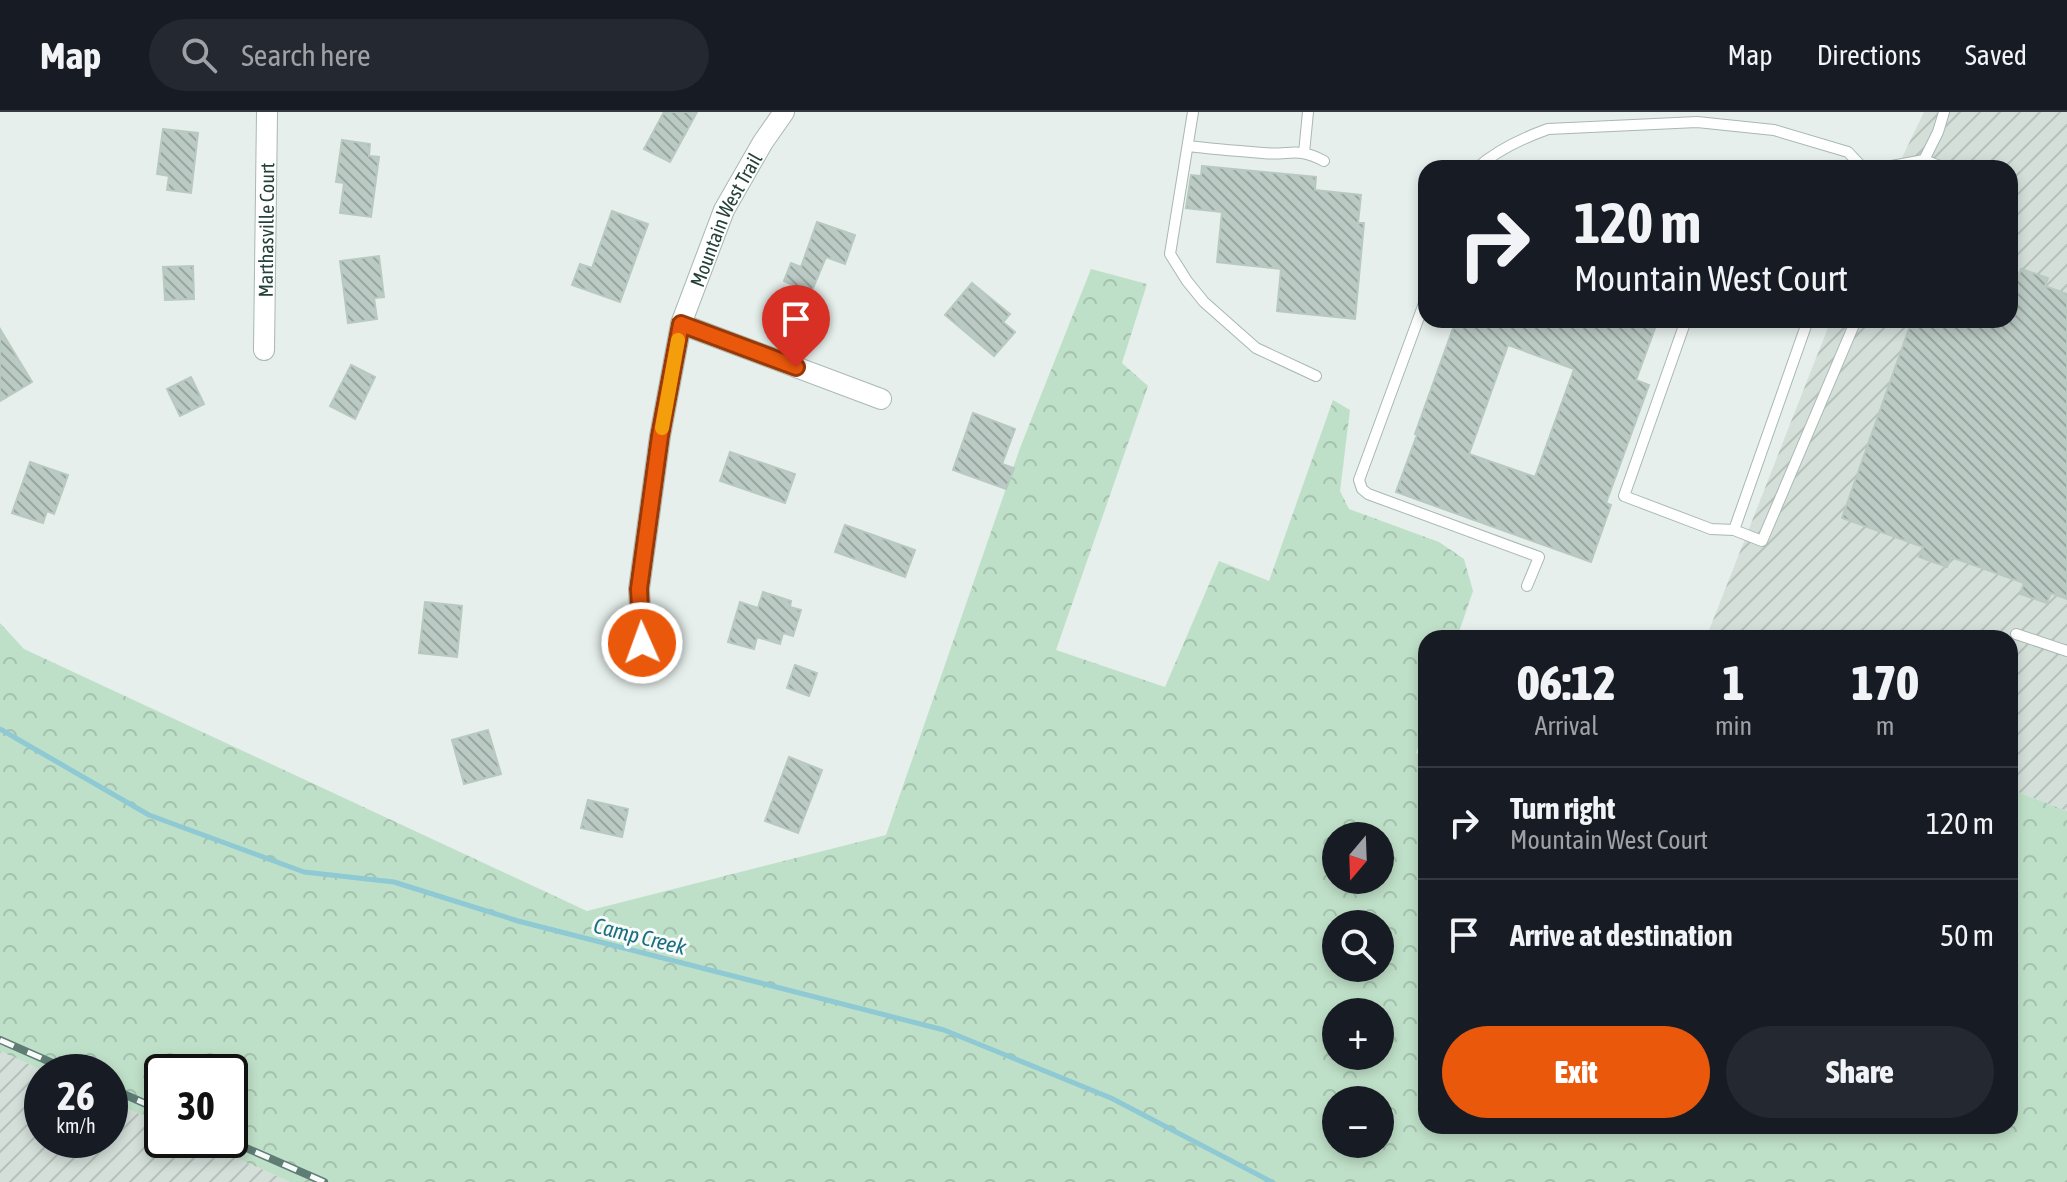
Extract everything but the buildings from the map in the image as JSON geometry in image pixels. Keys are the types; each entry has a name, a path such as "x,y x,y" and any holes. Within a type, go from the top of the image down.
{"street":[{"name":"Marthasville Court","path":"264,350 267,112"},
{"name":"Mountain West Trail","path":"643,665 639,589 660,436 681,324 724,210 784,112"},
{"path":"681,324 881,399"}],"lane":[{"path":"1193,112 1170,254 1204,302 1256,348 1316,376"},
{"path":"1304,153 1308,112"},
{"path":"1924,160 1944,112"},
{"path":"1486,160 1530,135 1548,129 1697,122 1774,130 1848,152 1856,160"},
{"path":"1188,146 1268,154 1293,151 1310,153 1324,161"},
{"path":"1418,320 1359,480 1362,489 1368,494 1539,557 1527,586"},
{"path":"1683,328 1624,496 1711,529 1734,530 1762,541 1853,328"},
{"path":"1734,530 1805,328"},
{"path":"2018,635 2067,651"}],"shaded area":[{"path":"1924,112 2067,112 2067,811 2018,792 2018,630 1709,630 1828,328 2018,328 2018,160 1901,160"},
{"path":"0,1051 24,1062 24,1158 128,1158 128,1109 144,1116 144,1158 237,1158 290,1182 0,1182"}],"green space":[{"path":"1091,269 1147,284 1122,363 1148,386 1056,650 1165,687 1219,561 1269,581 1333,400 1350,410 1340,491 1349,509 1439,542 1464,559 1473,591 1460,630 1418,630 1418,1134 2018,1134 2018,792 2067,811 2067,1182 290,1182 237,1158 248,1158 248,1054 144,1054 144,1116 128,1109 128,1054 24,1054 24,1062 0,1051 0,623 24,649 587,911 886,835 1020,448"}],"waterway":[{"name":"Camp Creek","path":"0,729 149,815 304,872 394,882 518,921 944,1030 1111,1098 1272,1182"}],"railway":[{"path":"0,1040 32,1054"},
{"path":"128,1096 144,1103"},
{"path":"248,1149 324,1182"}],"slow traffic":[{"path":"662,428 678,340"}],"route":[{"path":"642,643 639,589 660,436 681,324 796,367"}]}
